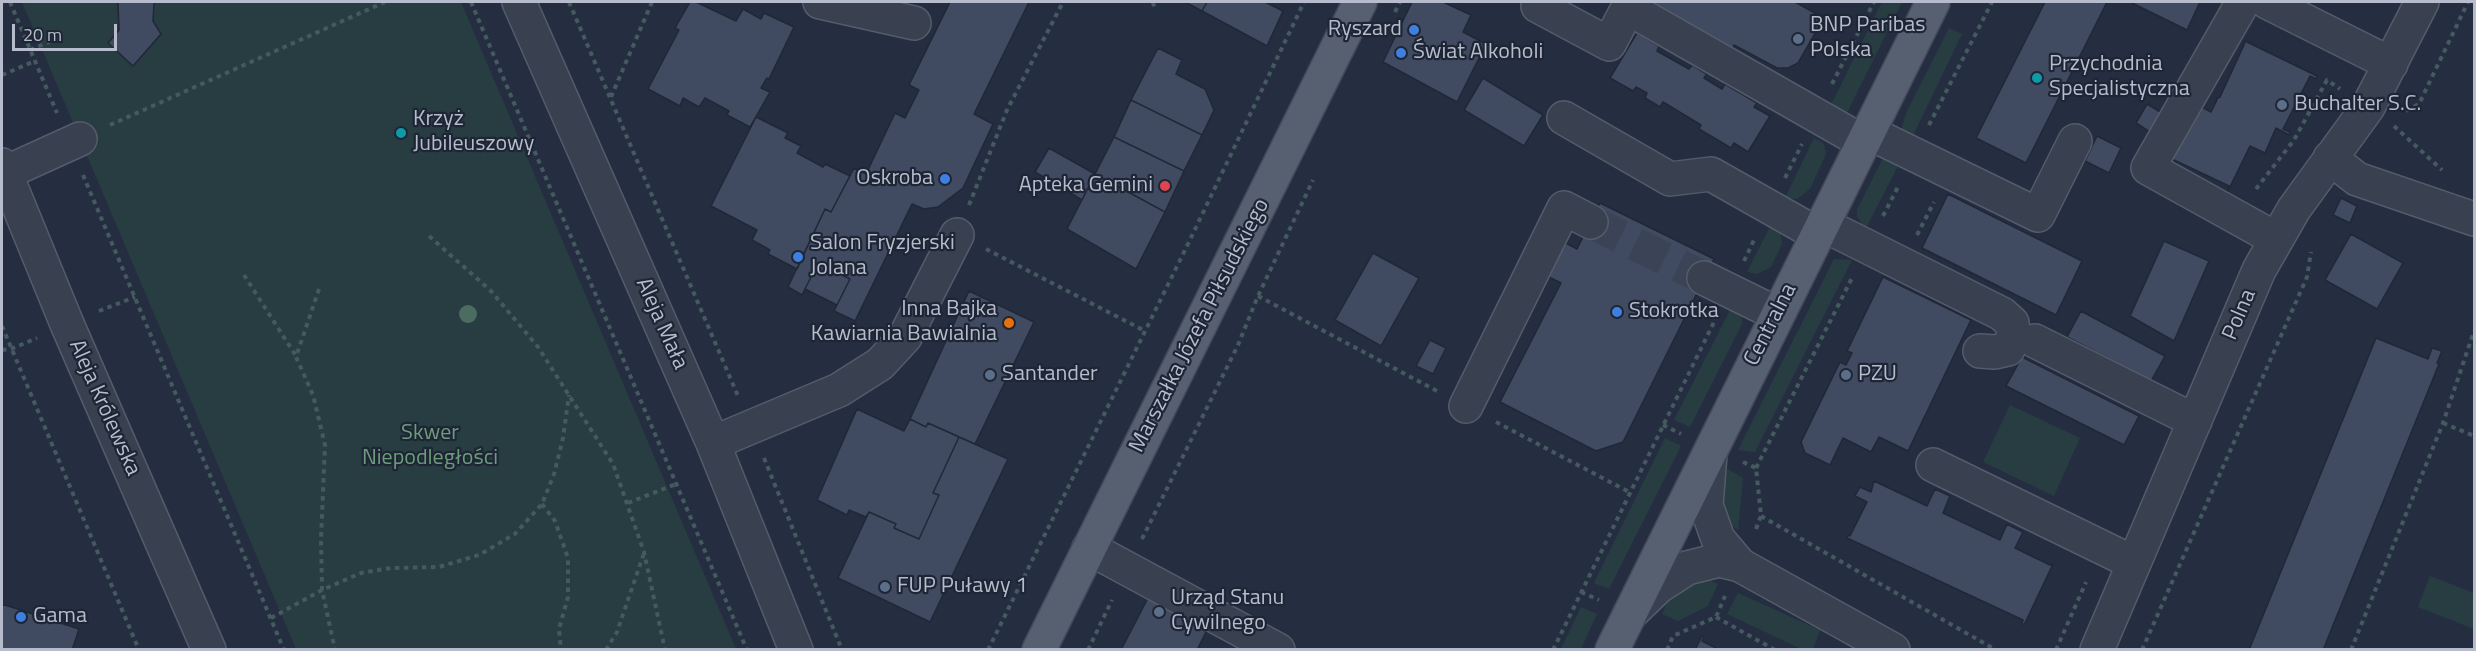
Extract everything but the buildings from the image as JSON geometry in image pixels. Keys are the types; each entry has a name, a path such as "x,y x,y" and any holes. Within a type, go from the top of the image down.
{"main road":[{"name":"Marszałka Józefa Piłsudskiego","path":"1039,650 1360,2"},
{"name":"Centralna","path":"1612,650 1710,448 1933,2"}],"street":[{"name":"Aleja Mała","path":"519,2 713,443 796,650"},
{"path":"820,2 914,23"},
{"path":"2243,2 2148,168 2276,239"},
{"path":"2267,2 2391,64"},
{"name":"Polna","path":"2097,650 2259,270 2294,209 2330,158 2378,113 2391,64 2422,2"},
{"path":"1538,6 1609,44 1630,5 1816,115 1950,172 2038,215 2075,141"},
{"path":"1564,118 1670,179 1711,174 1770,208 1902,264 2002,314 2012,323 2014,336 2008,349 1995,352 1980,351"},
{"path":"3,169 75,141"},
{"path":"2330,158 2357,179 2475,219"},
{"name":"Aleja Królewska","path":"3,169 67,324 208,650"},
{"path":"1466,406 1564,208 1591,222"},
{"path":"713,443 839,390 880,364 905,337 957,235"},
{"path":"1717,284 1777,314"},
{"path":"2035,341 2195,421"},
{"path":"1710,448 1706,505 1718,539 1740,565"},
{"path":"1932,465 2134,562"},
{"path":"1089,549 1278,650"},
{"path":"1629,615 1659,586 1687,568 1719,560 1740,565 1877,646"}],"path":[{"path":"10,2 35,61 75,141 284,650"},
{"path":"75,141 385,2"},
{"path":"471,2 747,650"},
{"path":"569,2 751,427 842,650"},
{"path":"610,97 652,2"},
{"path":"1063,2 1007,110 957,235 1145,331"},
{"path":"1153,2 1154,7"},
{"path":"988,650 1304,2"},
{"path":"1395,12 1400,2"},
{"path":"1553,650 1631,493 1717,284 1770,208 1874,2"},
{"path":"2378,113 2419,104 2468,2"},
{"path":"30,50 61,37"},
{"path":"2,75 35,61"},
{"path":"2378,113 2448,176"},
{"path":"1088,650 1238,345 1258,296 1318,171"},
{"path":"1902,264 1950,172"},
{"path":"429,236 491,291 538,347 613,464 644,552 654,590 665,650"},
{"path":"2142,650 2307,277 2312,246"},
{"path":"1182,256 1631,493"},
{"path":"244,275 297,357 314,395 325,445 321,539 322,590 335,650"},
{"path":"297,357 319,289"},
{"path":"2,326 139,650"},
{"path":"2351,650 2443,423 2475,331"},
{"path":"271,618 322,590 361,573 391,568 439,567 479,555 515,534 542,504 554,474 570,395"},
{"path":"2443,423 2475,436"},
{"path":"628,503 676,484"},
{"path":"542,504 555,521 568,558 568,597 559,628 561,650"},
{"path":"1761,516 1996,650"},
{"path":"606,650 617,632 644,552"},
{"path":"1716,617 1775,650"}],"green space":[{"name":"Skwer Niepodległości","path":"22,2 461,2 736,649 296,649"},
{"path":"1882,2 1902,2 1843,121 1827,113"},
{"path":"1949,28 1962,34 1909,144 1903,135 1902,126 1907,111"},
{"path":"1814,138 1824,144 1826,154 1810,189 1797,199 1785,198"},
{"path":"1883,158 1901,160 1865,230 1857,216 1857,210"},
{"path":"1772,223 1780,229 1782,244 1771,267 1757,274 1747,272"},
{"path":"1834,259 1852,260 1755,452 1738,450"},
{"path":"1733,304 1741,311 1742,324 1690,427 1674,420"},
{"path":"2010,405 2080,438 2054,496 1983,462"},
{"path":"1665,438 1681,446 1609,589 1594,583"},
{"path":"1728,469 1743,478 1738,530 1728,523 1721,500 1725,474"},
{"path":"2430,576 2474,593 2474,629 2418,607"},
{"path":"1709,580 1718,584 1708,606 1678,621 1662,614 1669,597 1695,582"},
{"path":"1738,593 1820,630 1813,649 1801,649 1727,614"},
{"path":"1581,607 1597,614 1581,649 1561,649"}],"tunnel":[{"path":"1591,222 1704,278"}],"place":[{"name":"Ryszard","path":"1414,30"},
{"name":"BNP Paribas Polska","path":"1798,39"},
{"name":"Świat Alkoholi","path":"1401,53"},
{"name":"Przychodnia Specjalistyczna","path":"2037,78"},
{"name":"Buchalter S.C.","path":"2282,105"},
{"name":"Krzyż Jubileuszowy","path":"401,133"},
{"name":"Oskroba","path":"945,179"},
{"name":"Apteka Gemini","path":"1165,186"},
{"name":"Salon Fryzjerski Jolana","path":"798,257"},
{"name":"Stokrotka","path":"1617,312"},
{"name":"Inna Bajka Kawiarnia Bawialnia","path":"1009,323"},
{"name":"Santander","path":"990,375"},
{"name":"PZU","path":"1846,375"},
{"name":"FUP Puławy 1","path":"885,587"},
{"name":"Urząd Stanu Cywilnego","path":"1159,612"},
{"name":"Gama","path":"21,617"}]}
